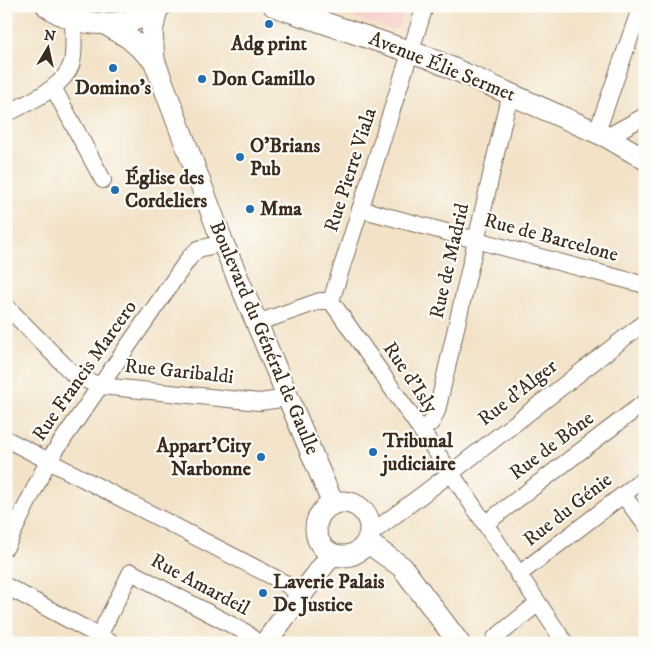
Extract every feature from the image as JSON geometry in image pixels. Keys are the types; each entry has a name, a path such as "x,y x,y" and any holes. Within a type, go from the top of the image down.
{"main road":[{"path":"48,6 73,19 105,24 133,19 159,8"},
{"name":"Avenue Élie Sermet","path":"274,6 411,51 602,134 645,159"},
{"name":"Boulevard du Général de Gaulle","path":"159,8 152,32 154,60 223,243 333,504"},
{"name":"Boulevard du Général de Gaulle","path":"105,24 129,38 154,60"},
{"path":"341,502 357,506 368,518 368,538 352,555 339,556 332,554 320,544 315,529 320,514 333,504 341,502"},
{"path":"368,538 402,567 458,643"},
{"path":"265,643 332,554"}],"street":[{"name":"Rue Pierre Viala","path":"331,301 425,6"},
{"path":"602,134 641,6"},
{"path":"6,114 54,89 72,63 73,19"},
{"path":"54,89 103,180"},
{"name":"Rue de Madrid","path":"420,430 431,423 437,411 506,110 512,96"},
{"path":"602,134 645,116"},
{"name":"Rue de Barcelone","path":"360,209 645,285"},
{"name":"Rue Francis Marcero","path":"6,547 48,461 189,258 198,249 223,243"},
{"path":"257,324 320,301 331,301"},
{"name":"Rue d'Isly","path":"331,301 451,473 537,604 565,643"},
{"name":"Rue Garibaldi","path":"6,306 75,376 101,386 259,402 289,398"},
{"name":"Rue d'Alger","path":"368,538 645,322"},
{"name":"Rue de Bône","path":"485,524 645,402"},
{"path":"6,438 283,582 301,596"},
{"name":"Rue du Génie","path":"518,575 645,478"},
{"path":"623,495 645,524"},
{"name":"Rue Amardeil","path":"105,640 131,572 245,632 258,643"},
{"path":"6,586 105,640"},
{"path":"493,643 495,638 537,604"}],"shaded area":[{"path":"321,6 405,6 398,27 392,30"}],"place":[{"name":"Adg print","path":"269,24"},
{"name":"Domino's","path":"113,68"},
{"name":"Don Camillo","path":"202,79"},
{"name":"O'Brians Pub","path":"240,157"},
{"name":"Église des Cordeliers","path":"115,190"},
{"name":"Mma","path":"250,209"},
{"name":"Tribunal judiciaire","path":"373,452"},
{"name":"Appart'City Narbonne","path":"261,457"},
{"name":"Laverie Palais De Justice","path":"263,593"}]}
